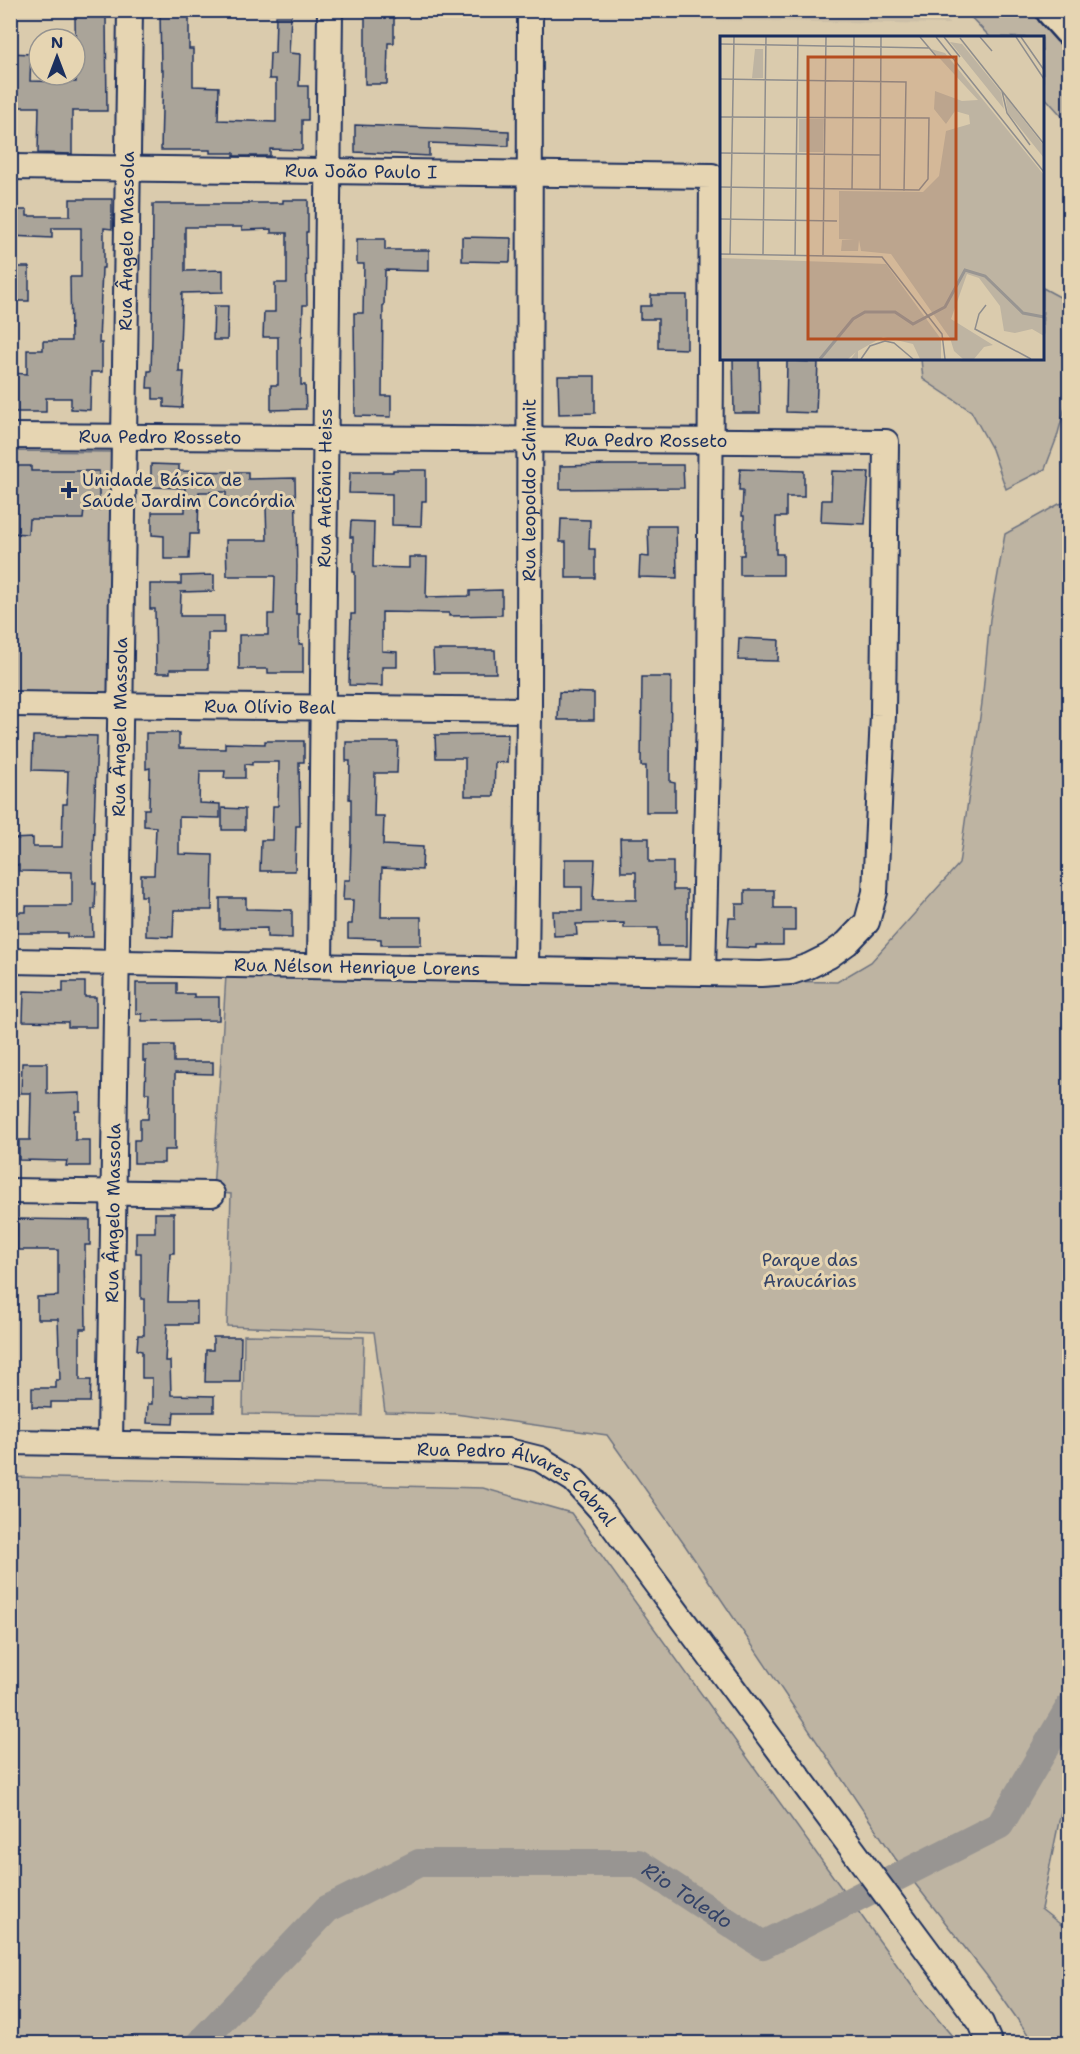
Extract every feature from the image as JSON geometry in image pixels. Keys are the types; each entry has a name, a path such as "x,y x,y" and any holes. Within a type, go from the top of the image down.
{"highway":[{"path":"1053,10 1070,29"},
{"path":"1066,10 1070,15"}],"street":[{"name":"Rua Ângelo Massola","path":"110,1443 130,10"},
{"name":"Rua Antônio Heiss","path":"320,966 330,10"},
{"name":"Rua leopoldo Schimit","path":"526,970 529,710 530,10"},
{"name":"Rua João Paulo I","path":"10,167 712,176 711,441"},
{"name":"Rua Pedro Rosseto","path":"10,436 886,442"},
{"path":"703,973 709,724 711,441"},
{"name":"Rua Nélson Henrique Lorens","path":"10,961 760,974 791,972 829,956 847,943 867,922 875,892 883,715 886,442"},
{"name":"Rua Olívio Beal","path":"10,704 529,710"},
{"path":"10,1191 212,1194"},
{"name":"Rua Pedro Álvares Cabral","path":"10,1442 508,1451 540,1459 574,1480 602,1511 821,1810 981,2023 990,2043"}],"shaded area":[{"path":"645,11 938,11 950,24 645,19"}],"green space":[{"path":"965,11 1041,11 1069,44 1069,124 1044,96 1044,36 989,36"},
{"path":"1044,289 1069,302 1069,393 1057,437 1045,469 1006,489 992,449 971,411 923,379 921,360 1044,360"},
{"path":"11,451 114,452 110,694 11,692"},
{"name":"Parque das Araucárias","path":"1069,502 1070,1783 1064,1797 1041,1909 1069,1931 1069,2043 1034,2043 987,1976 895,1858 684,1544 607,1435 455,1414 385,1412 374,1332 227,1326 231,1194 213,1192 226,975 837,982 871,962 959,864 982,703 990,619 1005,534 1059,504"},
{"path":"244,1335 364,1337 362,1416 243,1414"},
{"path":"11,1477 483,1488 571,1513 925,2004 958,2043 560,2044 545,2040 538,2044 11,2043"}],"building":[{"path":"160,11 189,11 189,49 193,49 193,86 219,87 218,120 276,122 276,79 269,79 270,53 275,53 276,16 291,16 289,53 300,54 299,86 308,86 308,120 302,120 302,150 270,149 270,156 234,156 234,153 210,153 210,150 161,150 163,70 161,70"},
{"path":"365,12 394,13 394,43 388,43 387,84 365,84"},
{"path":"75,16 106,16 107,111 72,111 72,154 38,153 39,107 10,107 10,53 27,54 27,87 87,87 87,27 75,27"},
{"path":"355,125 509,131 509,146 429,143 429,156 355,152"},
{"path":"70,199 112,199 112,229 104,228 99,343 102,343 102,372 91,372 90,410 71,409 71,398 46,398 46,412 12,412 10,373 27,374 27,350 43,350 43,341 71,341 70,277 81,277 81,228 52,228 52,238 10,236 10,210 27,210 27,216 70,216"},
{"path":"283,200 308,200 307,305 303,305 301,337 301,385 305,385 306,409 271,410 271,385 278,385 278,337 263,337 264,312 275,312 275,283 287,283 287,233 271,233 271,229 242,230 242,227 185,227 185,271 223,270 223,292 182,293 179,372 184,372 182,408 164,407 164,399 153,399 153,388 147,388 148,371 151,371 153,204 283,203"},
{"path":"462,237 511,238 510,262 462,261"},
{"path":"357,239 385,239 385,250 429,250 429,271 385,270 382,396 391,396 391,417 355,416 354,313 363,313 364,264 357,264"},
{"path":"12,267 29,267 29,301 12,301"},
{"path":"651,295 687,295 687,349 658,348 658,319 640,319 640,306 651,306"},
{"path":"214,306 228,306 227,340 213,340"},
{"path":"733,360 759,360 760,413 734,413"},
{"path":"787,361 818,362 816,413 786,412"},
{"path":"558,376 595,376 595,413 559,414"},
{"path":"151,464 179,465 179,471 248,472 248,479 295,478 296,614 299,614 299,644 303,644 303,673 268,673 268,669 239,669 239,635 268,635 268,614 274,614 275,576 227,576 226,540 267,540 266,507 226,507 226,492 199,492 198,534 190,534 189,559 164,559 164,536 152,535 152,512 185,512 185,488 151,487"},
{"path":"683,465 684,488 560,489 560,466"},
{"path":"10,466 31,466 31,471 99,471 99,510 84,510 83,519 29,519 28,534 10,533"},
{"path":"740,469 804,471 804,497 786,497 786,517 776,517 776,554 783,554 783,575 740,575 740,555 744,555 744,516 742,516 743,490 739,490"},
{"path":"393,470 426,470 426,501 422,501 421,526 392,525 392,494 349,493 350,472 393,472"},
{"path":"832,471 869,472 865,524 821,522 822,500 831,500"},
{"path":"561,519 590,520 589,549 595,549 595,578 566,578 566,542 560,542"},
{"path":"351,521 374,522 373,567 409,568 409,557 427,557 426,597 470,596 470,591 502,590 502,615 449,616 449,613 382,612 382,651 397,652 397,667 382,667 382,686 349,685 351,614 355,614 355,572 353,572 353,537 350,537"},
{"path":"648,526 676,526 677,578 639,577 640,556 649,557"},
{"path":"214,575 214,591 181,592 180,616 224,616 224,633 208,633 208,669 170,669 170,673 156,673 155,609 150,609 150,584 181,584 181,576"},
{"path":"739,638 779,640 778,661 738,660"},
{"path":"433,650 495,650 496,673 434,673"},
{"path":"642,677 671,677 670,782 675,783 675,812 646,812 646,766 641,766"},
{"path":"559,692 594,693 594,720 558,720"},
{"path":"146,733 179,733 179,748 225,749 225,743 265,744 265,741 304,741 304,762 299,762 300,826 296,826 295,871 260,871 261,840 272,840 273,806 278,806 279,762 245,764 245,778 224,778 225,771 200,771 199,803 220,804 220,818 179,817 179,854 213,855 212,910 174,910 173,937 146,936 146,896 141,896 141,875 154,875 156,827 144,826 144,809 149,809 150,768 146,769"},
{"path":"508,734 507,763 495,762 494,796 465,796 465,758 436,758 435,735"},
{"path":"33,736 97,736 93,854 93,883 96,883 95,909 92,909 93,937 67,937 67,933 10,933 10,912 26,912 26,906 72,906 72,872 19,871 19,865 10,865 10,839 33,838 33,847 62,847 63,804 67,804 68,771 32,770"},
{"path":"346,742 398,742 397,773 375,773 374,816 384,816 383,845 423,847 422,870 382,868 381,917 421,917 421,945 381,945 381,939 348,938 348,924 352,924 353,900 343,900 344,880 350,880 351,839 350,761 346,761"},
{"path":"222,808 245,809 245,830 222,830"},
{"path":"620,838 649,838 649,862 673,862 673,890 687,890 687,946 658,946 658,928 624,928 624,923 576,924 577,935 554,936 553,911 582,911 582,887 565,887 565,859 595,859 593,900 636,900 636,872 621,872"},
{"path":"745,890 774,890 774,908 795,908 795,931 783,931 783,945 756,945 756,948 727,947 729,918 736,918 736,904 745,904"},
{"path":"220,898 246,898 246,909 292,910 292,938 267,937 267,928 220,929"},
{"path":"63,982 85,982 85,997 96,997 96,1027 68,1027 68,1022 23,1021 24,991 63,992"},
{"path":"136,983 177,983 177,994 219,997 219,1020 142,1021 142,1014 136,1014"},
{"path":"143,1045 174,1045 174,1062 213,1062 213,1074 175,1073 175,1150 164,1150 164,1163 134,1163 134,1140 140,1140 140,1119 148,1119 149,1093 145,1093 146,1061 143,1061"},
{"path":"22,1063 47,1063 47,1094 80,1093 80,1111 75,1111 75,1140 90,1140 90,1166 66,1166 67,1161 19,1160 19,1140 30,1140 31,1093 21,1093"},
{"path":"155,1213 174,1213 174,1253 170,1253 168,1302 197,1302 197,1324 167,1324 165,1361 170,1361 171,1395 214,1396 214,1412 174,1412 173,1424 147,1423 148,1404 152,1404 152,1378 142,1378 142,1351 137,1350 138,1335 144,1335 144,1299 141,1299 141,1253 136,1253 136,1232 155,1232"},
{"path":"17,1219 90,1220 90,1245 85,1245 86,1329 80,1329 80,1380 91,1380 90,1402 51,1402 51,1408 32,1407 32,1388 56,1388 56,1380 60,1380 58,1319 37,1319 37,1297 58,1296 58,1250 17,1250"},
{"path":"213,1337 241,1337 240,1382 205,1382 206,1350 213,1350"}],"waterway":[{"name":"Rio Toledo","path":"199,2044 327,1909 419,1863 638,1863 763,1945 1000,1825 1070,1706"}],"place":[{"name":"Unidade Básica de Saúde Jardim Concórdia","path":"69,490"}]}
